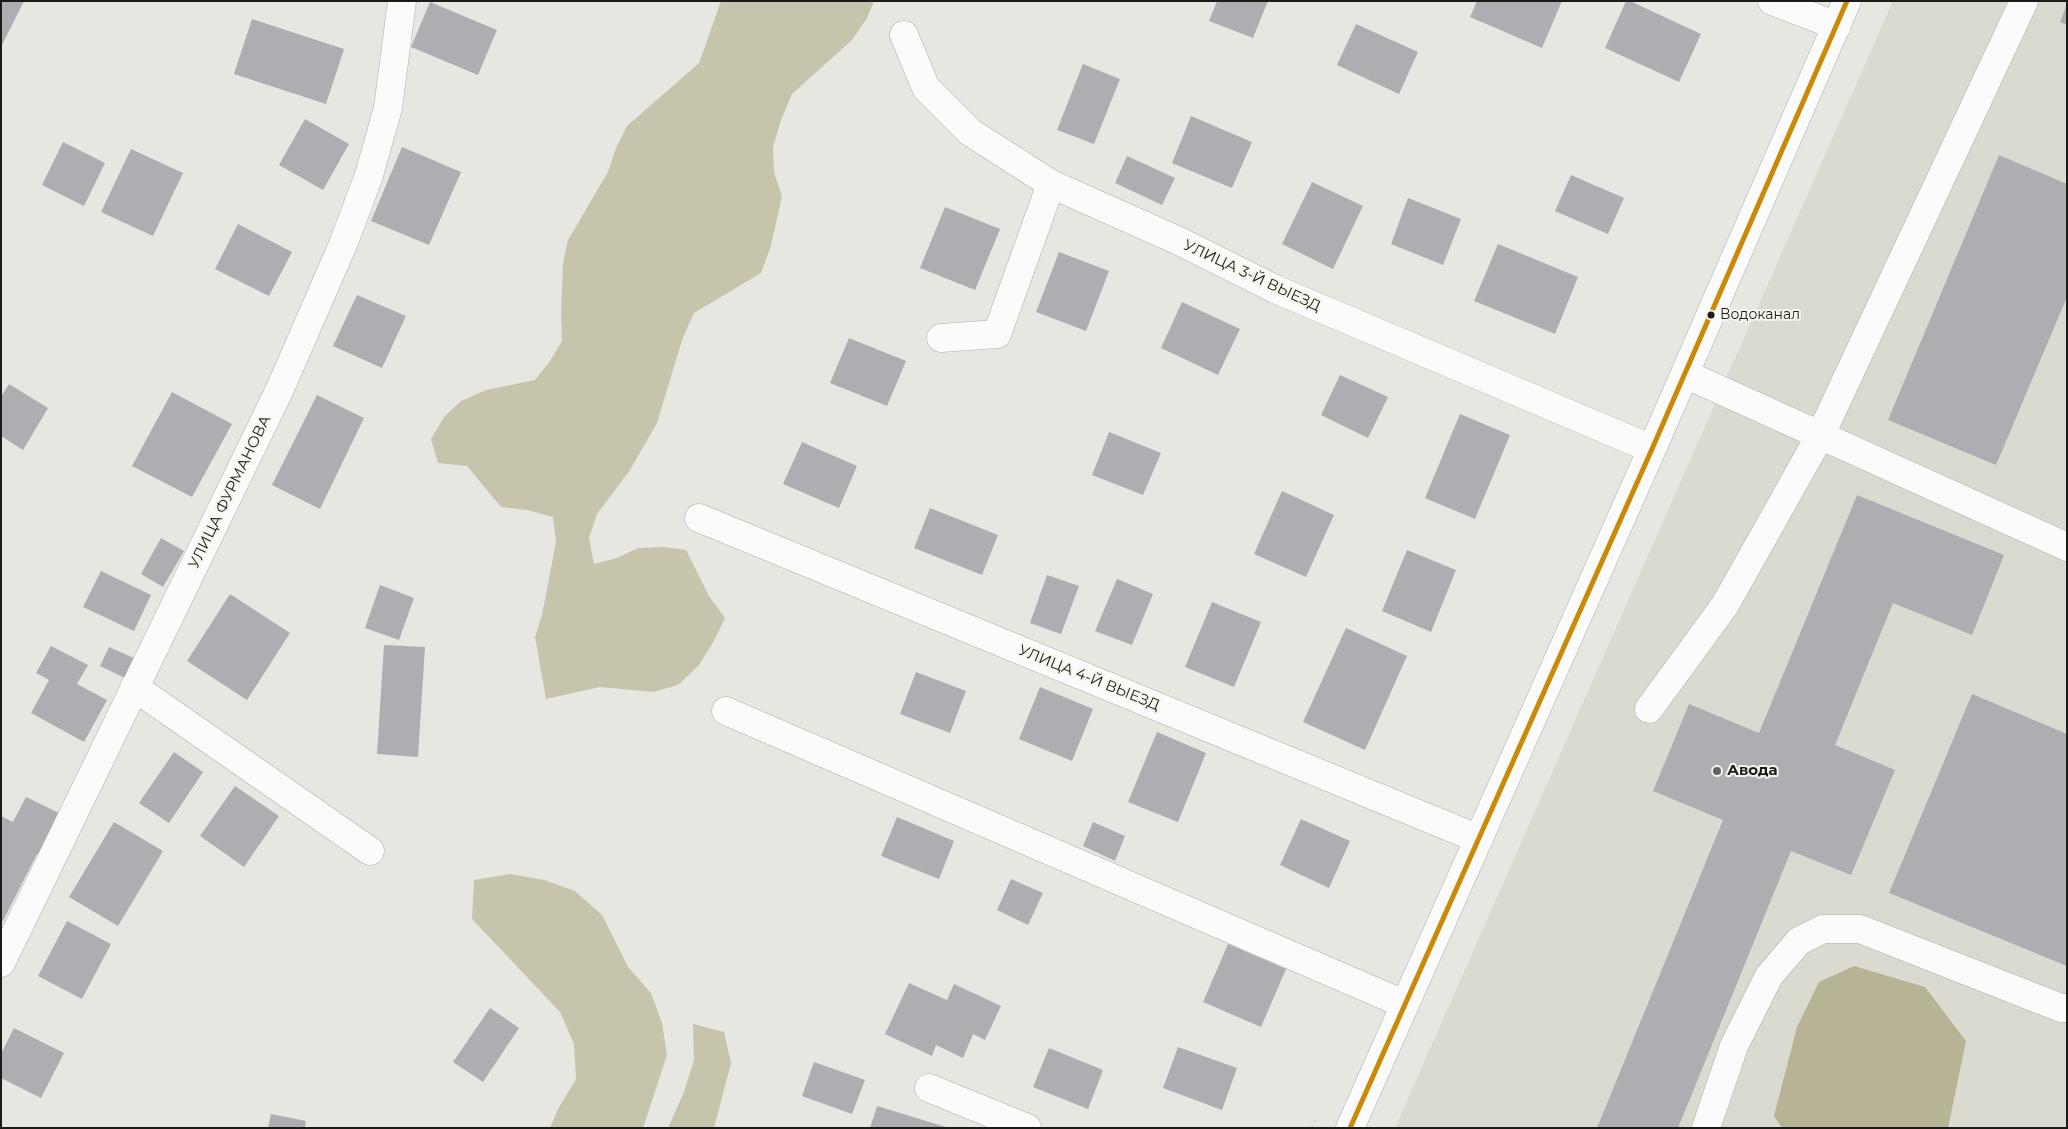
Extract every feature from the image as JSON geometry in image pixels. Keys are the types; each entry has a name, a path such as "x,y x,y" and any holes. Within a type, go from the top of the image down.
{"street":[{"name":"УЛИЦА ФУРМАНОВА","path":"1,963 280,389 344,242 369,175 388,108 402,1"},
{"path":"1772,1 1837,26"},
{"path":"1350,1128 1652,450 1848,1"},
{"path":"1649,709 1725,605 1821,434 2024,1"},
{"name":"УЛИЦА 3-Й ВЫЕЗД","path":"904,35 926,88 970,132 1050,184 1179,241 1275,289 1652,450"},
{"path":"941,338 997,334 1050,184"},
{"path":"1685,374 2067,547"},
{"name":"УЛИЦА 4-Й ВЫЕЗД","path":"699,518 1479,839"},
{"path":"134,687 370,851"},
{"path":"726,710 1404,1004"},
{"path":"1706,1128 1734,1046 1769,976 1799,941 1823,929 1860,929 2061,1008 2067,1008"},
{"path":"929,1088 1027,1128"}],"shaded area":[{"path":"721,1 874,1 867,18 852,40 792,94 781,120 773,147 774,172 782,197 770,249 761,273 694,313 682,340 657,423 630,470 597,514 589,538 594,564 617,558 638,548 663,547 686,550 709,596 725,618 714,641 699,665 678,685 653,692 600,687 546,699 535,637 542,615 556,542 553,517 527,510 501,507 467,466 438,463 431,439 444,417 461,401 486,390 535,380 550,361 562,341 563,263 568,240 608,172 616,148 627,126 699,63"},
{"path":"1893,1 2067,1 2067,1128 1395,1128"},
{"path":"510,874 544,880 575,891 602,915 628,967 651,993 662,1023 667,1055 643,1128 550,1128 558,1109 576,1079 574,1044 560,1012 472,919 474,880"},
{"path":"1854,966 1925,987 1966,1041 1948,1128 1782,1128 1774,1116 1797,1027 1819,982"},
{"path":"693,1024 724,1032 731,1063 714,1128 668,1128 684,1092 694,1060"}],"building":[{"path":"1,1 24,1 1,47"},
{"path":"1217,1 1268,1 1253,38 1209,21"},
{"path":"1477,1 1562,1 1542,48 1470,17"},
{"path":"1626,1 1630,1 1701,34 1679,82 1605,48"},
{"path":"430,2 497,30 478,75 411,47"},
{"path":"2067,4 2067,25 2060,22"},
{"path":"252,19 344,49 326,104 234,74"},
{"path":"1356,24 1418,52 1399,94 1337,65"},
{"path":"1083,64 1120,79 1094,144 1057,130"},
{"path":"1191,116 1252,142 1232,188 1172,163"},
{"path":"305,119 349,144 323,190 279,165"},
{"path":"63,142 105,163 84,206 42,185"},
{"path":"402,147 461,172 429,245 371,221"},
{"path":"131,149 183,173 153,236 101,212"},
{"path":"1999,155 2067,184 2067,297 1996,465 1888,420"},
{"path":"1127,156 1175,178 1162,205 1115,183"},
{"path":"1571,175 1624,198 1608,234 1555,211"},
{"path":"1312,182 1363,206 1333,269 1282,244"},
{"path":"1408,198 1461,219 1443,265 1391,244"},
{"path":"945,207 1000,229 975,290 920,268"},
{"path":"238,224 292,252 269,296 215,269"},
{"path":"1498,244 1578,277 1555,334 1474,301"},
{"path":"1059,252 1109,271 1086,331 1036,312"},
{"path":"357,295 406,316 382,368 333,346"},
{"path":"1182,302 1240,329 1218,375 1161,348"},
{"path":"849,338 906,361 887,406 830,383"},
{"path":"1340,375 1388,397 1368,438 1321,415"},
{"path":"9,384 48,408 23,450 1,436 1,397"},
{"path":"172,392 232,424 192,497 132,466"},
{"path":"317,395 364,418 320,509 272,485"},
{"path":"1460,414 1510,435 1475,519 1425,498"},
{"path":"1109,432 1161,453 1143,495 1092,475"},
{"path":"802,442 857,466 839,508 783,484"},
{"path":"1282,491 1334,515 1306,577 1254,554"},
{"path":"1857,495 2004,555 1972,635 1893,603 1835,745 1895,770 1851,875 1791,851 1678,1128 1597,1128 1723,820 1653,791 1689,704 1759,733"},
{"path":"930,508 998,535 982,575 914,548"},
{"path":"161,538 184,551 163,587 141,574"},
{"path":"1407,550 1456,570 1431,632 1382,611"},
{"path":"101,571 151,595 134,631 83,607"},
{"path":"1047,575 1079,586 1061,634 1030,623"},
{"path":"1117,579 1153,594 1132,645 1095,631"},
{"path":"380,585 414,598 399,640 365,628"},
{"path":"230,594 290,633 247,700 187,661"},
{"path":"1212,602 1261,622 1234,687 1185,667"},
{"path":"1346,628 1407,656 1365,750 1303,722"},
{"path":"384,645 425,647 418,757 377,754"},
{"path":"51,646 88,665 77,684 107,700 84,742 31,713 49,680 36,673"},
{"path":"109,647 136,659 127,679 100,666"},
{"path":"916,672 966,691 950,733 900,714"},
{"path":"1040,687 1093,709 1072,761 1019,739"},
{"path":"1972,694 2067,734 2067,966 1889,893"},
{"path":"1157,732 1206,753 1178,822 1128,802"},
{"path":"174,752 203,772 169,823 139,803"},
{"path":"235,786 279,816 244,867 200,836"},
{"path":"26,797 67,817 46,858 37,854 3,921 1,920 1,816 13,822"},
{"path":"897,817 954,841 939,879 881,856"},
{"path":"1301,819 1350,841 1329,888 1280,865"},
{"path":"114,822 163,851 118,926 69,897"},
{"path":"1093,822 1125,836 1115,861 1083,846"},
{"path":"1011,879 1043,893 1028,925 997,910"},
{"path":"67,921 111,944 82,999 38,976"},
{"path":"1228,944 1286,969 1261,1027 1203,1002"},
{"path":"909,983 947,1000 954,984 1001,1006 985,1040 973,1034 963,1058 936,1045 932,1056 885,1034"},
{"path":"490,1008 519,1028 483,1082 453,1062"},
{"path":"14,1028 64,1053 41,1098 1,1078 1,1054"},
{"path":"1178,1047 1237,1068 1222,1110 1163,1088"},
{"path":"1049,1048 1103,1070 1088,1109 1033,1087"},
{"path":"814,1062 865,1080 852,1114 802,1096"},
{"path":"877,1106 946,1127 946,1128 870,1128"},
{"path":"271,1114 306,1121 305,1128 268,1128"}],"transit line":[{"path":"1350,1128 1652,449 1847,1"}],"place":[{"name":"Водоканал","path":"1711,315"},
{"name":"Авода","path":"1717,771"}]}
